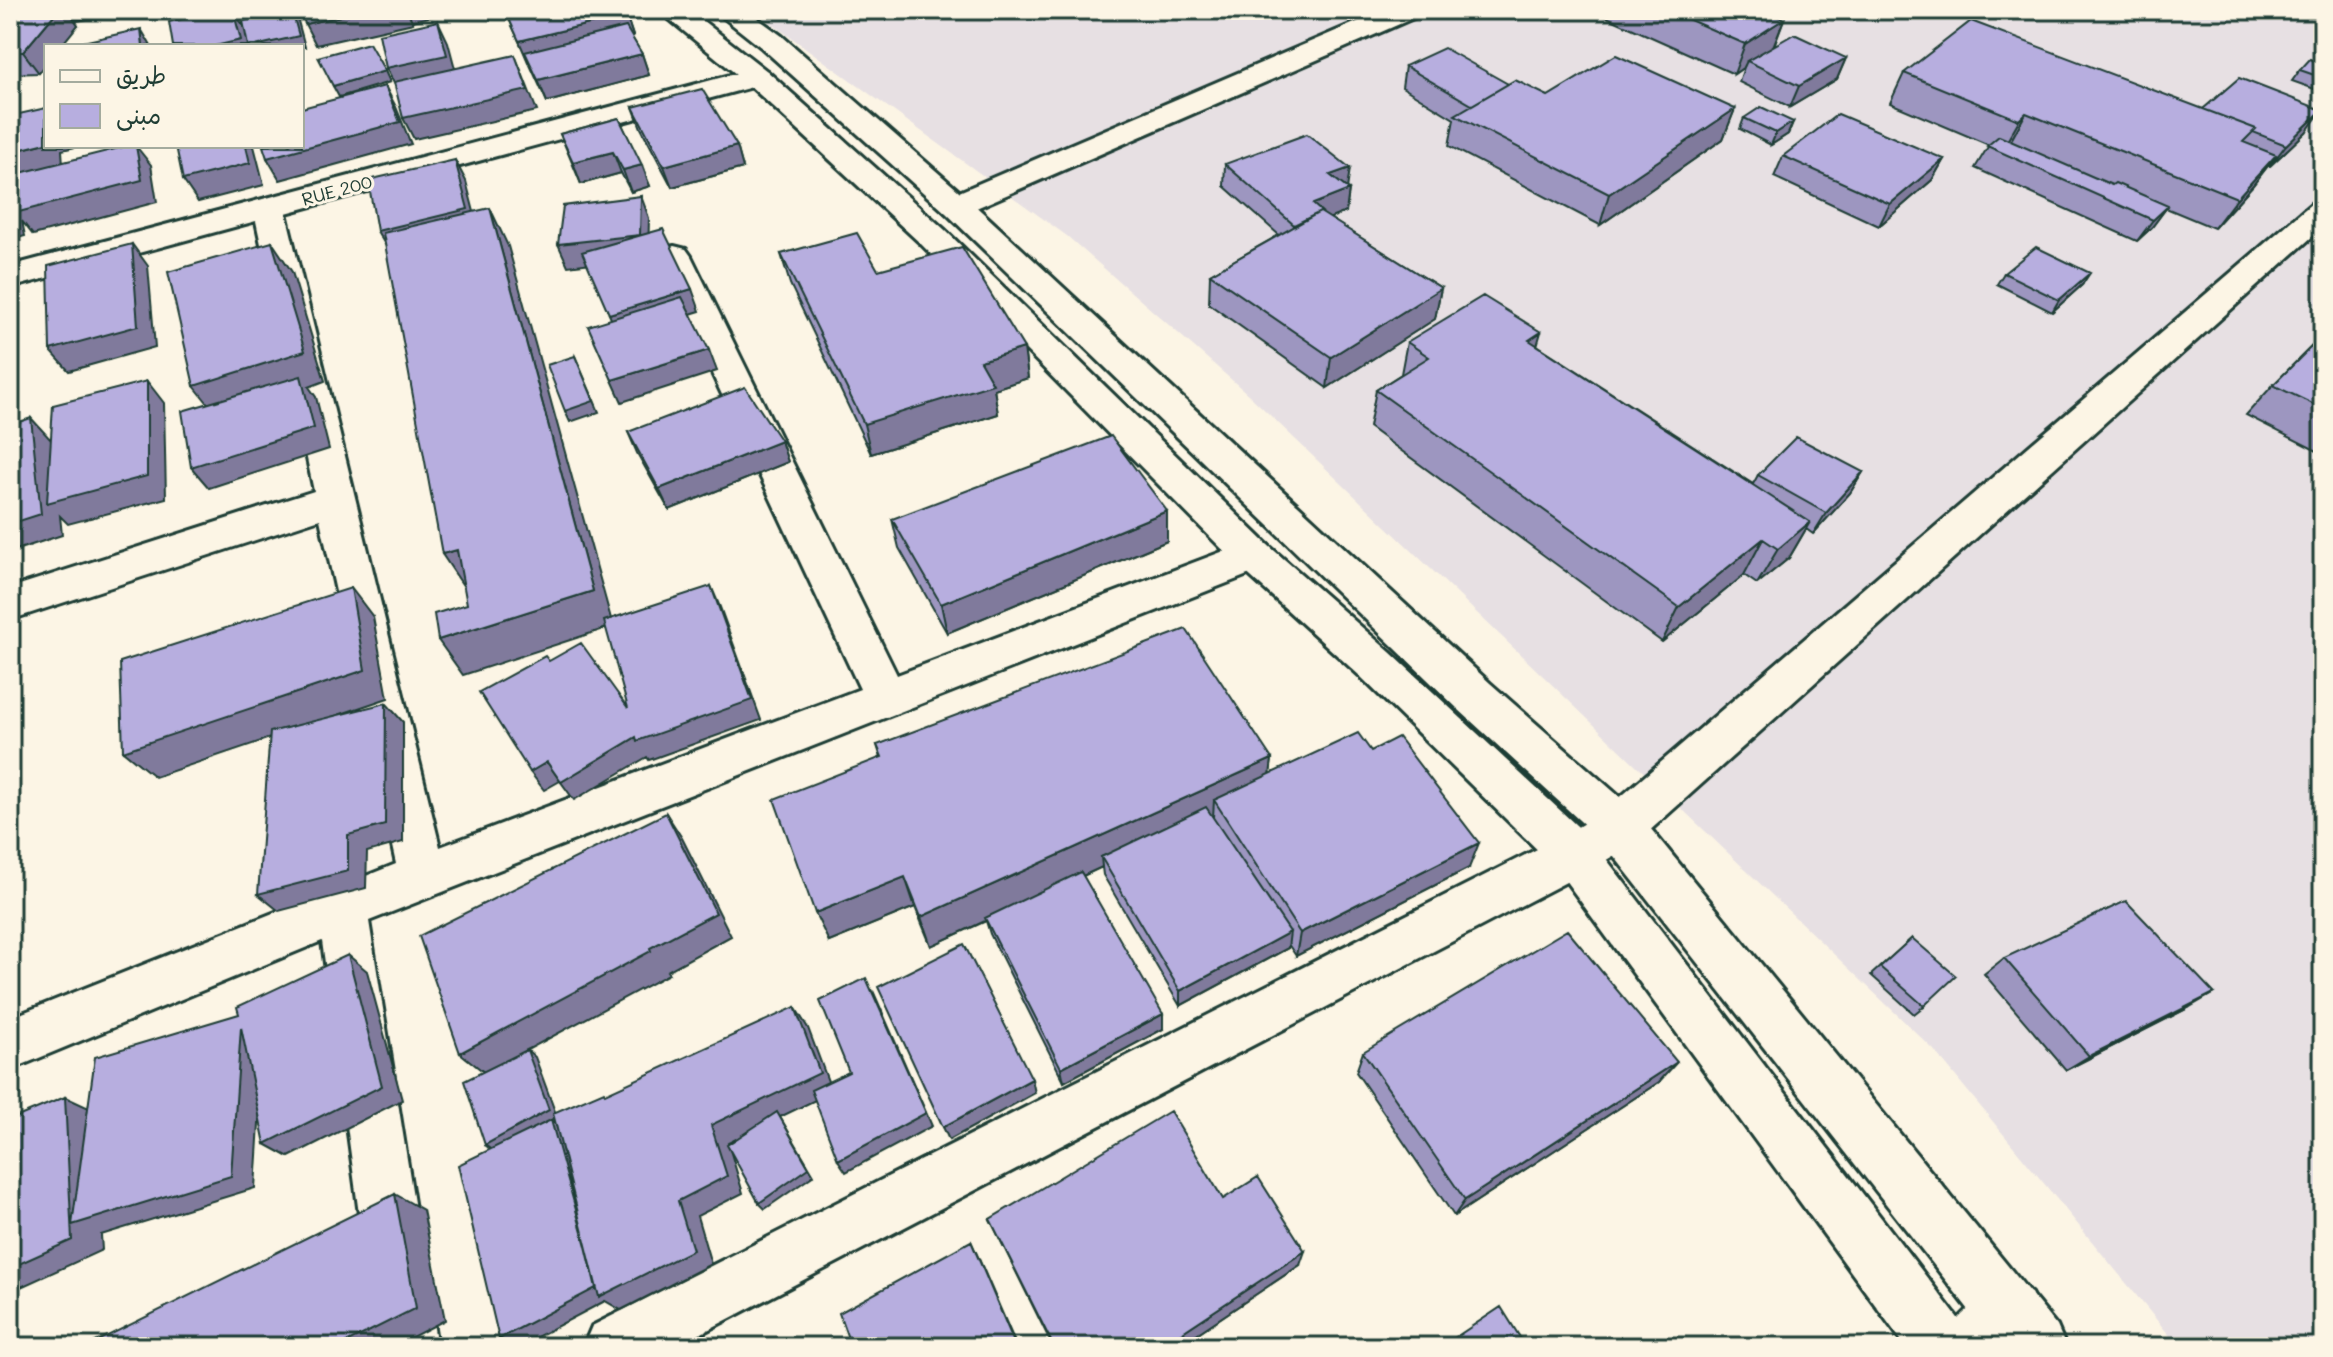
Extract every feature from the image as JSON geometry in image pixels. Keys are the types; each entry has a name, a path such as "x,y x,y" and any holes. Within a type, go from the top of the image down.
{"street":[{"path":"10,22 82,10"},
{"path":"672,10 757,77 932,236 1254,556 1375,664 1574,854 1943,1347"},
{"path":"728,10 772,42 956,205 1474,696 1620,827 2005,1336"},
{"path":"956,205 1408,10"},
{"name":"RUE 200","path":"10,277 757,77"},
{"path":"269,209 423,876"},
{"path":"613,1347 1574,854 1620,827 2323,210"},
{"path":"668,243 886,697"},
{"path":"10,604 335,499"},
{"path":"10,1044 423,876 1254,556"},
{"path":"342,908 407,1347"}],"shaded area":[{"path":"753,10 2323,10 2323,1347 2179,1347 1933,1049 1249,395 1067,236"}],"building":[{"path":"10,10 58,10 23,52 10,52"},
{"path":"233,10 241,40 224,44 173,44 169,22"},
{"path":"301,10 367,10 305,24"},
{"path":"505,10 624,10 626,15 519,41"},
{"path":"1667,10 1763,10 1784,19 1745,44"},
{"path":"292,11 299,36 264,44 248,44 243,21"},
{"path":"438,21 447,55 386,68 379,34"},
{"path":"1971,21 2256,129 2243,142 2276,155 2237,198 2026,113 2019,120 1904,73"},
{"path":"626,27 642,54 538,80 525,52"},
{"path":"141,29 143,44 74,44"},
{"path":"1794,34 1846,58 1799,86 1747,61"},
{"path":"369,43 385,71 333,86 318,57"},
{"path":"1444,48 1508,84 1472,105 1405,66"},
{"path":"515,55 528,90 403,118 394,82"},
{"path":"1616,55 1735,109 1609,194 1455,115 1515,80 1548,96"},
{"path":"2310,59 2323,64 2323,78 2300,70"},
{"path":"2239,78 2322,110 2286,145 2253,132 2256,129 2203,109"},
{"path":"385,86 400,122 304,148 304,107"},
{"path":"702,89 737,146 664,166 633,107"},
{"path":"1761,107 1793,122 1776,133 1744,118"},
{"path":"44,108 44,144 10,152 10,116"},
{"path":"1838,114 1944,159 1890,204 1783,156"},
{"path":"619,118 642,165 623,170 613,152 573,162 560,134"},
{"path":"1307,134 1350,168 1330,175 1349,190 1313,204 1323,213 1294,225 1225,164"},
{"path":"1999,136 2168,206 2153,220 1987,146"},
{"path":"119,148 136,148 142,180 15,213 12,175"},
{"path":"176,148 246,148 250,163 183,180"},
{"path":"264,148 304,148 267,158"},
{"path":"455,160 468,209 377,231 368,180"},
{"path":"641,196 640,235 558,244 563,206"},
{"path":"490,208 593,591 438,640 434,614 467,604 457,550 442,554 383,233"},
{"path":"1320,212 1441,288 1331,357 1210,274"},
{"path":"663,229 692,289 609,314 582,252"},
{"path":"857,233 878,270 962,247 1024,348 980,361 993,384 864,424 781,254"},
{"path":"272,242 305,351 194,386 168,272"},
{"path":"132,244 138,326 50,350 48,266"},
{"path":"2036,247 2090,273 2059,300 2004,273"},
{"path":"1483,296 1541,332 1529,340 1810,522 1778,549 1763,539 1679,607 1376,390 1429,357 1407,342"},
{"path":"682,297 709,350 612,380 588,326"},
{"path":"2323,335 2323,409 2273,385"},
{"path":"575,356 594,401 565,411 547,365"},
{"path":"301,376 314,428 191,467 182,411"},
{"path":"147,381 147,476 47,503 53,405"},
{"path":"745,387 781,441 659,489 628,432"},
{"path":"31,418 41,514 10,524 10,425"},
{"path":"1111,436 1167,511 941,604 892,519"},
{"path":"1796,437 1863,472 1826,513 1758,475"},
{"path":"711,586 752,700 637,741 636,737 561,782 547,762 530,772 479,692 545,656 549,661 581,643 628,708 604,621"},
{"path":"351,588 365,670 123,751 120,662"},
{"path":"1186,629 1272,759 921,917 905,877 815,913 774,799 882,757 877,745"},
{"path":"386,703 385,825 348,835 348,871 258,894 270,732"},
{"path":"1358,733 1371,751 1398,737 1479,843 1300,933 1214,800"},
{"path":"1206,807 1290,932 1180,991 1101,857"},
{"path":"666,813 716,913 460,1053 419,936"},
{"path":"1081,872 1163,1014 1061,1068 985,918"},
{"path":"2126,901 2214,993 2089,1056 2004,958"},
{"path":"1567,930 1677,1062 1465,1200 1363,1052"},
{"path":"1912,938 1956,976 1924,1006 1880,967"},
{"path":"964,944 1032,1079 943,1127 878,987"},
{"path":"348,955 382,1086 265,1144 241,1027 231,1176 72,1225 95,1057 239,1014 237,1007"},
{"path":"866,978 926,1113 838,1160 811,1090 849,1072 820,1001"},
{"path":"795,1007 820,1073 711,1125 727,1176 678,1201 693,1250 599,1297 553,1113 604,1091 605,1094"},
{"path":"527,1050 549,1110 485,1145 464,1081"},
{"path":"65,1097 72,1240 10,1268 10,1120"},
{"path":"1170,1111 1223,1199 1258,1177 1305,1251 1160,1347 1054,1347 990,1219"},
{"path":"777,1112 809,1168 759,1203 727,1145"},
{"path":"551,1120 596,1288 499,1339 458,1165"},
{"path":"395,1194 416,1308 338,1347 87,1347 87,1346"},
{"path":"971,1241 1016,1347 851,1347 839,1313"},
{"path":"1501,1307 1526,1347 1441,1347"}]}
